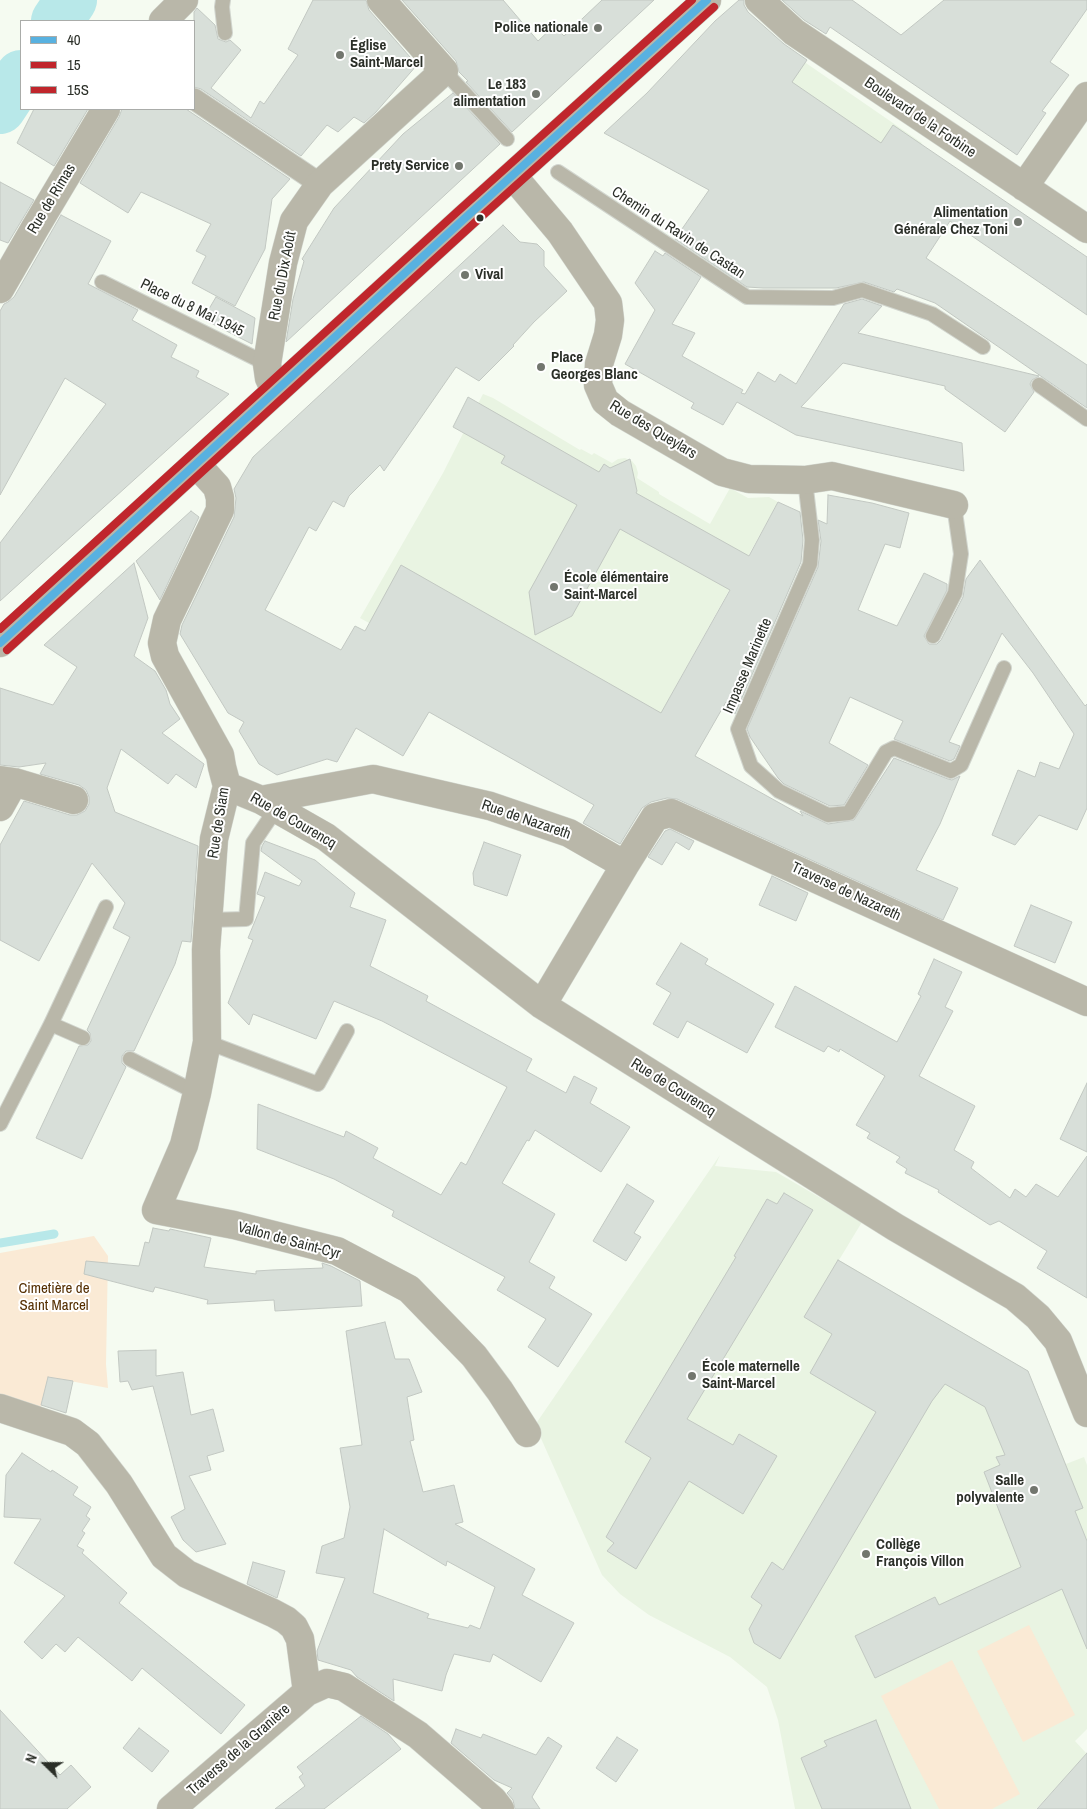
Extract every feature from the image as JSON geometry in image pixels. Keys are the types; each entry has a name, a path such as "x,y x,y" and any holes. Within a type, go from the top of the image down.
{"street":[{"path":"164,20 184,0"},
{"path":"381,0 444,71"},
{"path":"0,643 707,0"},
{"name":"Boulevard de la Forbine","path":"759,0 794,32 1087,229"},
{"name":"Rue du Dix Août","path":"275,391 269,378 267,364 284,263 294,221 320,184 444,71"},
{"path":"1024,188 1087,96"},
{"path":"195,100 320,184"},
{"name":"Rue de Rimas","path":"0,289 105,110"},
{"name":"Rue des Queylars","path":"513,176 560,232 608,303 610,320 608,335 599,364 598,385 605,401 620,413 722,472 749,479 804,480 832,476 954,505"},
{"name":"Rue de Siam","path":"156,1210 184,1145 207,1042 206,950 214,839 228,786 220,755 165,656 162,643 167,620 220,510 220,498 217,488 196,464"},
{"name":"Rue de Nazareth","path":"268,805 373,779 490,806 570,833 625,864"},
{"path":"0,807 7,781 74,800"},
{"name":"Rue de Courencq","path":"228,786 268,805 326,837 542,1005 895,1228 1015,1297 1038,1317 1058,1341 1087,1413"},
{"name":"Traverse de Nazareth","path":"625,864 655,817 671,812 1087,1002"},
{"path":"542,1005 625,864"},
{"name":"Vallon de Saint-Cyr","path":"156,1210 234,1226 337,1251 409,1289 474,1356 527,1433"},
{"path":"0,1408 72,1432 88,1444 119,1484 164,1556 187,1574 286,1620 294,1627 300,1639 307,1692 328,1684 344,1687 418,1735 497,1805"},
{"name":"Traverse de la Granière","path":"171,1809 307,1692"}],"lane":[{"path":"224,0 222,7 225,33"},
{"path":"444,71 507,139"},
{"name":"Chemin du Ravin de Castan","path":"558,172 747,297 833,298 862,290 932,314 983,348"},
{"name":"Place du 8 Mai 1945","path":"102,282 267,364"},
{"path":"1039,385 1087,419"},
{"name":"Impasse Marinette","path":"804,480 812,540 810,564 738,729 751,766 779,790 828,815 849,813 886,752 894,748 951,771 961,765 1004,668"},
{"path":"933,636 955,593 961,554 954,505"},
{"path":"209,920 246,920 253,843 268,805"},
{"path":"0,1124 51,1024 106,907"},
{"path":"51,1024 83,1038"},
{"path":"207,1042 318,1084 347,1030"},
{"path":"130,1059 197,1093"}],"shaded area":[{"path":"787,50 922,143 868,222 747,108"},
{"name":"École élémentaire Saint-Marcel","path":"483,394 493,398 580,450 592,455 594,453 612,463 618,459 625,458 632,461 636,466 637,478 659,492 659,494 710,524 730,488 748,498 769,497 778,502 671,695 641,755 617,761 360,618 443,473"},
{"name":"Collège François Villon","path":"720,1155 715,1166 776,1172 862,1222 839,1260 1028,1371 1066,1464 1084,1457 1087,1465 1087,1729 1075,1741 1087,1754 1036,1809 795,1809 778,1720 767,1687 730,1657 649,1615 620,1594 602,1575 535,1425"}],"green space":[{"name":"Cimetière de Saint Marcel","path":"94,1236 108,1256 106,1364 108,1388 48,1377 40,1410 0,1397 0,1253"},
{"path":"1029,1625 1075,1715 1023,1742 977,1651"},
{"path":"952,1660 1020,1794 992,1809 939,1809 881,1696"}],"building":[{"path":"313,0 366,0 369,10 417,65 364,123 354,117 338,132 327,125 301,156 201,89 195,87 194,12 197,8 215,25 218,39 226,42 230,40 241,50 211,88 251,118 260,101 264,104 298,55 288,49"},
{"path":"402,0 503,0 538,41 554,26 564,36 602,0 654,0 512,132 466,82 468,81 459,72 456,61"},
{"path":"739,0 744,0 744,5 748,12 784,44 807,60 792,82 881,143 893,125 1087,257 1087,315 950,221 926,258 1087,365 1087,408 935,303 897,289 894,292 864,282 836,288 747,287 675,239 709,190 604,133 647,93 715,21"},
{"path":"782,0 852,0 901,35 944,0 1087,0 1087,9 1050,62 1069,75 1042,111 1046,113 1017,155 830,27 826,34 804,20"},
{"path":"453,93 500,144 286,342 293,299 304,261 302,259 334,208 403,134"},
{"path":"34,110 87,110 54,166 17,143"},
{"path":"122,110 187,110 290,179 272,199 265,249 235,306 192,283 206,256 196,251 211,224 141,192 128,213 80,183"},
{"path":"0,182 34,200 8,243 0,240"},
{"path":"61,215 111,241 88,284 138,310 132,320 177,345 171,357 199,371 196,377 229,394 0,601 0,543 106,404 65,378 0,495 0,311 4,304 14,297"},
{"path":"503,225 520,242 537,244 544,251 544,266 567,291 534,322 514,346 479,381 456,367 384,471 380,465 349,496 344,507 333,501 316,531 309,527 265,610 341,650 355,626 365,631 401,565 661,713 730,590 620,529 572,616 535,635 529,592 577,505 501,463 505,456 453,427 468,397 599,472 604,464 610,468 630,459 636,493 749,556 778,502 800,512 803,540 801,562 735,714 726,702 695,756 803,816 800,811 828,824 854,820 894,758 948,779 952,780 960,776 940,824 916,870 958,888 943,920 677,799 667,798 651,802 642,808 620,844 583,823 594,805 429,712 403,756 356,728 337,762 327,759 277,775 259,764 239,731 244,722 228,713 180,634 182,625 234,517 236,498 234,489 253,457"},
{"path":"655,251 663,256 665,253 701,277 672,324 695,333 682,356 743,390 741,393 745,394 758,372 775,382 780,374 796,384 844,304 862,299 882,306 858,333 1039,376 1032,380 1030,384 1034,392 1005,432 945,389 945,386 843,363 801,407 962,443 964,471 796,435 737,402 723,425 691,408 694,403 625,364 655,310 635,283"},
{"path":"216,297 255,318 252,344 203,319"},
{"path":"828,495 872,503 909,513 900,548 885,544 858,610 897,626 924,573 947,584 947,590 924,636 929,644 937,644 941,640 963,597 966,579 980,560 1085,706 1087,704 1087,808 1077,830 1039,815 1015,845 992,835 1018,770 1035,777 1040,762 1059,769 1074,734 1033,673 1002,633 949,742 960,746 954,759 950,761 894,739 903,721 850,697 829,743 868,765 844,805 830,806 784,784 778,778 750,737 747,729 818,567 821,541 818,520 827,524"},
{"path":"191,511 199,517 160,600 136,561"},
{"path":"134,563 148,618 134,656 155,671 166,690 170,704 180,719 162,733 204,764 196,788 176,774 168,784 121,749 107,788 115,812 198,846 191,942 182,941 175,964 134,1051 126,1051 122,1056 122,1063 126,1067 82,1159 36,1138 79,1046 88,1045 91,1041 90,1033 87,1030 130,937 113,928 125,903 92,863 39,961 0,940 0,845 24,801 70,815 77,815 85,811 89,804 89,797 86,790 79,785 40,774 46,763 19,767 0,765 0,688 53,705 77,667 44,645"},
{"path":"670,829 694,841 689,850 676,842 662,865 648,857 665,831"},
{"path":"265,841 315,860 355,893 350,907 386,920 370,966 428,996 426,1001 532,1059 526,1071 566,1093 574,1076 597,1088 590,1103 630,1127 601,1172 535,1130 529,1141 527,1140 502,1183 555,1214 529,1262 555,1277 549,1288 592,1314 558,1367 528,1347 546,1319 497,1290 505,1277 392,1216 394,1211 334,1179 257,1149 258,1104 344,1137 346,1131 378,1148 373,1158 441,1195 461,1162 466,1165 507,1087 382,1021 334,1001 316,1039 253,1014 249,1025 228,1003 253,940 248,938 265,897 257,894 265,872 299,886 302,881 261,851"},
{"path":"484,842 521,855 507,896 474,885 473,873"},
{"path":"772,876 808,893 796,921 759,905"},
{"path":"1031,905 1072,922 1055,963 1014,946"},
{"path":"681,943 708,959 705,964 774,1004 747,1053 687,1021 678,1038 653,1024 671,993 656,984"},
{"path":"934,959 962,972 945,1007 953,1011 919,1076 975,1106 954,1150 974,1162 971,1168 1010,1198 1015,1189 1026,1197 1036,1184 1058,1197 1087,1156 1087,1298 1037,1268 1047,1251 999,1221 990,1225 938,1192 939,1190 905,1173 907,1169 896,1162 900,1157 867,1138 870,1133 856,1125 885,1076 840,1049 839,1052 828,1046 824,1052 775,1027 795,986 897,1042 921,996 918,994"},
{"path":"1087,1083 1087,1152 1060,1139"},
{"path":"627,1184 654,1201 634,1233 641,1237 626,1261 593,1241"},
{"path":"784,1193 813,1210 687,1419 733,1445 739,1434 777,1456 743,1514 689,1481 636,1569 607,1551 614,1543 606,1537 651,1458 625,1442 736,1257 734,1256 767,1199 777,1204"},
{"path":"153,1228 169,1231 170,1229 211,1238 204,1267 256,1274 256,1271 323,1268 322,1263 331,1266 360,1281 362,1306 275,1311 274,1300 207,1304 208,1300 155,1287 153,1292 84,1274 86,1261 139,1266 145,1242 149,1243"},
{"path":"838,1260 1028,1371 1083,1508 1075,1511 1087,1541 1087,1649 1062,1589 875,1678 855,1636 935,1597 939,1605 1021,1567 984,1472 1000,1465 996,1457 1005,1455 985,1407 945,1384 932,1401 780,1659 754,1643 749,1629 762,1605 751,1597 772,1562 783,1570 876,1412 810,1373 832,1334 804,1317"},
{"path":"385,1322 395,1359 409,1359 422,1392 407,1397 414,1440 410,1441 423,1492 454,1485 463,1522 455,1524 535,1569 522,1595 574,1623 541,1682 493,1654 490,1662 454,1654 442,1691 393,1679 394,1701 357,1677 351,1670 318,1660 317,1651 345,1578 316,1573 322,1546 344,1538 350,1507 340,1448 362,1445 346,1331","holes":["384,1529 446,1566 447,1561 495,1587 480,1629 470,1625 468,1628 427,1618 429,1614 373,1593"]},
{"path":"156,1350 156,1376 183,1372 191,1415 213,1409 224,1451 207,1456 211,1470 189,1476 226,1544 196,1552 183,1540 171,1517 185,1509 153,1386 132,1390 128,1381 120,1382 118,1351"},
{"path":"48,1377 73,1381 66,1413 41,1405"},
{"path":"22,1453 78,1487 73,1495 91,1507 86,1516 90,1519 82,1531 85,1533 77,1546 84,1550 82,1553 127,1593 119,1603 245,1705 221,1734 142,1668 132,1681 78,1637 65,1652 56,1644 42,1659 24,1642 65,1596 14,1563 41,1519 4,1517 6,1475"},
{"path":"253,1562 285,1571 277,1598 247,1584"},
{"path":"0,1710 60,1775 71,1765 91,1787 67,1809 0,1809"},
{"path":"361,1716 388,1734 401,1749 324,1809 275,1809 305,1786 299,1777 303,1774 297,1767"},
{"path":"876,1720 911,1809 822,1809 801,1758 827,1746 824,1741"},
{"path":"139,1728 169,1751 152,1772 123,1748"},
{"path":"456,1729 481,1738 483,1734 536,1755 548,1737 562,1746 532,1797 540,1809 515,1809 513,1800 507,1793 512,1788 494,1780 451,1743"},
{"path":"617,1737 638,1750 616,1782 596,1768"},
{"path":"1087,1753 1087,1809 1037,1809"}],"waterway":[{"path":"58,20 71,0"},
{"path":"0,108 20,78"},
{"path":"0,1243 54,1234"}],"transit line":[{"name":"15S","path":"0,629 692,0"},
{"name":"40","path":"0,643 707,0"},
{"name":"15","path":"7,650 714,7"}],"place":[{"name":"Police nationale","path":"598,28"},
{"name":"Église Saint-Marcel","path":"340,55"},
{"name":"Le 183 alimentation","path":"536,94"},
{"name":"Prety Service","path":"459,166"},
{"name":"Alimentation Générale Chez Toni","path":"1018,222"},
{"name":"Vival","path":"465,275"},
{"name":"Place Georges Blanc","path":"541,367"},
{"name":"École élémentaire Saint-Marcel","path":"554,587"},
{"name":"École maternelle Saint-Marcel","path":"692,1376"},
{"name":"Salle polyvalente","path":"1034,1490"},
{"name":"Collège François Villon","path":"866,1554"}]}
